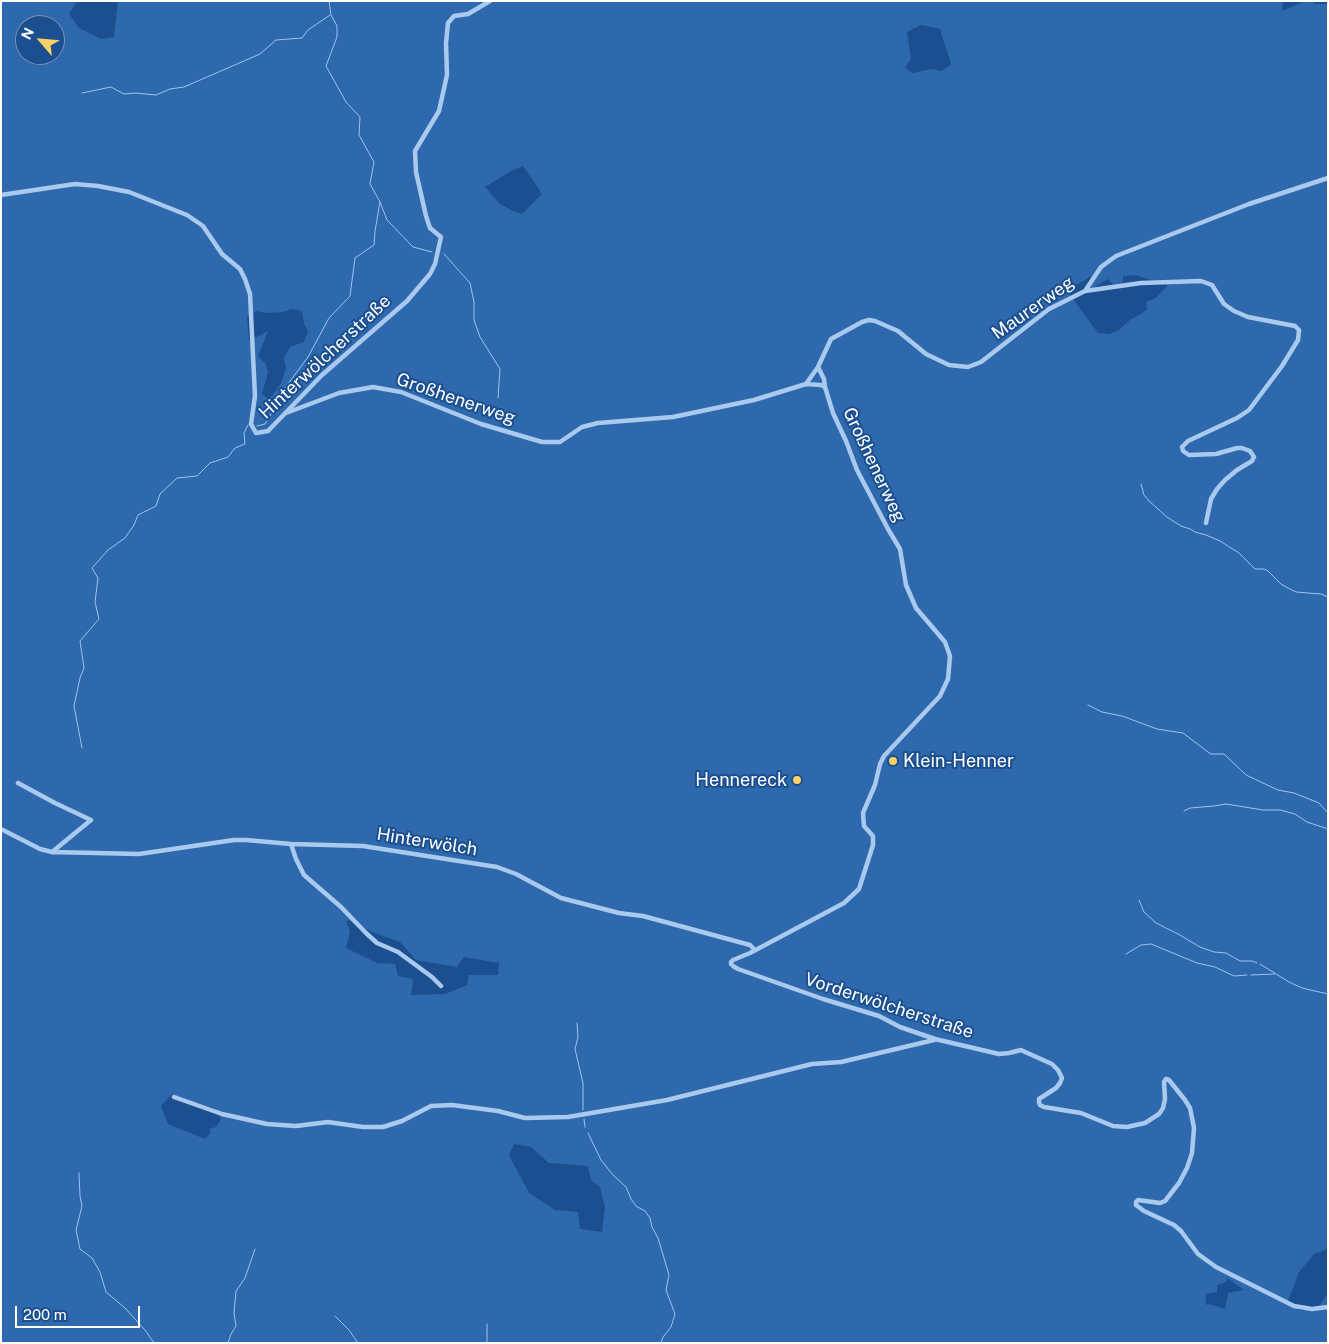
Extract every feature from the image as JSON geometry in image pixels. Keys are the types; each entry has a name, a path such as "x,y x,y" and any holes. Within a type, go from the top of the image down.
{"street":[{"name":"Hinterwölcherstraße","path":"1,195 75,184 98,186 129,192 179,212 203,226 222,254 240,269 245,278 250,294 255,396 251,424 256,433 268,430 322,375 407,301 430,274 435,264 441,237 430,228 428,222 416,172 414,151 439,111 447,75 446,44 448,23 454,16 468,14 490,1"},
{"name":"Maurerweg","path":"806,384 818,368 831,339 862,322 870,320 898,331 926,354 949,365 968,367 981,362 1049,309 1084,291 1102,268 1116,256 1249,204 1328,178"},
{"path":"1084,291 1141,283 1202,281 1212,284 1224,304 1234,311 1248,317 1295,326 1299,330 1298,340 1282,366 1249,410 1237,418 1188,441 1182,447 1183,451 1189,455 1216,454 1242,448 1250,451 1254,457 1252,461 1225,480 1218,489 1212,499 1206,523"},
{"path":"818,368 824,379 825,387"},
{"name":"Großhenerweg","path":"286,413 339,393 373,387 401,392 481,424 542,442 560,442 582,427 598,423 673,418 754,400 806,384 825,387 833,413 857,470 900,549 906,585 916,608 945,642 950,656 948,679 940,696 884,756 880,764 875,785 863,813 864,826 873,836 873,845 859,889 844,903 755,950"},
{"path":"18,783 55,803 91,819 91,821 52,852"},
{"name":"Hinterwölch","path":"1,829 40,849 52,852 139,854 234,840 246,840 291,844 363,846 497,867 516,874 561,898 619,913 644,916 750,945 755,950"},
{"path":"291,844 296,860 304,875 341,907 366,934 377,943 398,952 441,986"},
{"name":"Vorderwölcherstraße","path":"755,950 733,960 731,962 732,966 823,999 879,1016 900,1027 935,1039 999,1054 1009,1054 1021,1050 1043,1059 1052,1064 1062,1078 1056,1088 1039,1099 1040,1105 1081,1112 1113,1126 1128,1127 1145,1123 1159,1114 1165,1099 1164,1082 1169,1080 1186,1100 1190,1108 1194,1128 1192,1153 1179,1183 1165,1201 1138,1200 1136,1205 1144,1211 1174,1225 1181,1231 1198,1254 1216,1267 1294,1306 1312,1309 1328,1307"},
{"path":"174,1097 222,1114 267,1124 296,1126 328,1122 363,1127 383,1127 402,1121 431,1106 452,1105 498,1111 525,1118 568,1117 668,1100 812,1064 841,1062 935,1039"}],"shaded area":[{"path":"1,1 77,1 69,14 79,28 101,39 114,37 118,1 1283,1 1282,11 1305,1 1313,1 1314,4 1328,4 1328,1249 1314,1254 1299,1272 1287,1304 1299,1310 1316,1311 1328,1295 1328,1343 1,1343","holes":["921,25 940,29 951,64 942,71 931,69 913,73 905,68 911,59 907,32","523,166 542,194 522,214 499,203 485,187","1135,275 1168,285 1156,298 1146,302 1147,310 1130,320 1119,330 1109,334 1098,333 1067,291 1091,276 1089,290 1108,279 1114,285 1123,283 1123,276","292,309 302,311 304,324 308,331 304,342 290,347 284,358 286,369 281,383 272,396 267,398 262,394 268,372 266,364 258,356 268,331 249,341 247,317 256,311 266,313 283,312","348,920 372,932 400,942 416,960 457,967 464,957 499,963 498,975 469,975 467,985 445,994 411,995 413,979 398,976 395,964 377,963 346,948 350,931 346,921","171,1095 216,1109 221,1119 216,1127 209,1129 211,1132 205,1139 168,1124 161,1106","514,1144 531,1147 549,1163 588,1166 591,1180 600,1187 605,1207 602,1232 580,1229 578,1212 555,1210 529,1193 509,1155","1227,1278 1244,1290 1228,1293 1225,1309 1209,1304 1206,1305 1206,1294 1217,1292 1217,1285 1226,1282"]}],"waterway":[{"path":"257,426 265,424 282,392 308,357 329,318 350,296 355,258 374,245 380,202 370,184 374,162 359,135 360,117 346,102 326,66 337,37 337,26 331,15 329,1"},
{"path":"82,93 111,87 124,94 156,95 170,89 184,87 260,54 276,40 302,38 308,30 330,15"},
{"path":"380,202 387,220 413,247 432,252"},
{"path":"444,254 470,283 474,302 474,320 480,337 500,369 498,398"},
{"path":"82,748 74,706 84,668 80,641 99,619 95,602 98,578 92,568 108,550 125,538 138,515 156,506 160,494 177,478 197,476 210,463 228,457 235,448 245,444 244,433 248,425"},
{"path":"1141,484 1144,495 1149,501 1167,517 1181,526 1220,541 1239,553 1255,569 1268,571 1281,584 1296,592 1321,594 1328,597"},
{"path":"1088,705 1102,712 1122,716 1157,729 1183,733 1211,754 1224,754 1246,775 1278,790 1294,793 1319,803 1328,813"},
{"path":"1184,811 1190,808 1226,804 1263,810 1280,810 1295,814 1307,822 1328,829"},
{"path":"1139,900 1144,912 1156,923 1200,947 1214,952 1226,953 1240,961 1257,963"},
{"path":"1126,954 1141,945 1151,944 1197,963 1215,967 1234,976 1247,975"},
{"path":"1260,964 1302,988 1328,994"},
{"path":"1251,975 1275,974"},
{"path":"577,1023 578,1037 575,1049 583,1083 583,1110"},
{"path":"584,1119 585,1127"},
{"path":"588,1133 601,1160 626,1187 636,1206 645,1211 650,1218 658,1238 669,1275 666,1290 675,1314 671,1327 661,1343"},
{"path":"79,1173 82,1206 76,1230 80,1249 92,1258 100,1272 106,1292 125,1308 154,1343"},
{"path":"228,1343 236,1326 234,1313 236,1291 245,1278 255,1249"},
{"path":"335,1316 349,1330 358,1343"},
{"path":"487,1324 487,1343"}],"place":[{"name":"Klein-Henner","path":"893,761"},
{"name":"Hennereck","path":"797,780"}]}
